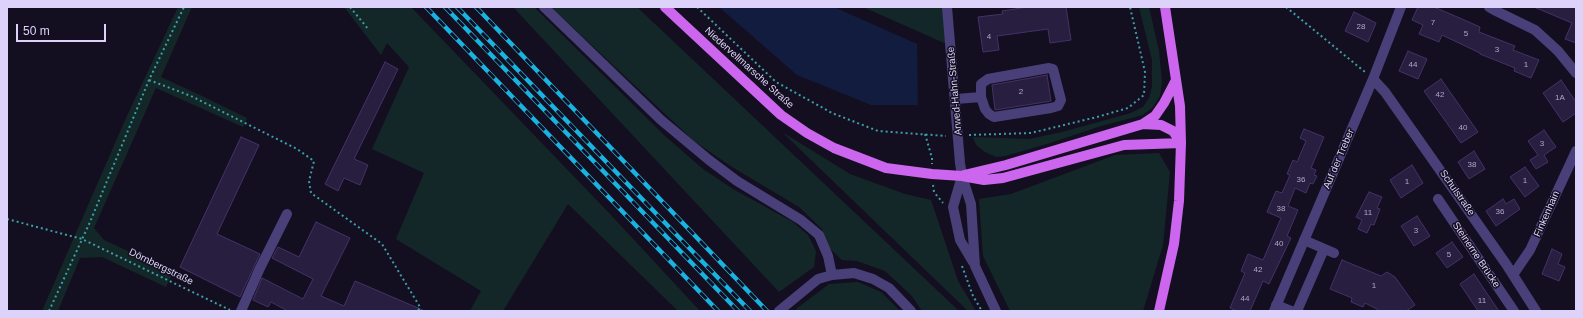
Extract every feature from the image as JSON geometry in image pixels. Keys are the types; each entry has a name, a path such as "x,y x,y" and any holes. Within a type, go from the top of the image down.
{"main road":[{"name":"Niedervellmarsche Straße","path":"665,7 781,115 807,133 834,148 886,168 962,176"},
{"path":"1159,311 1174,244 1179,201 1182,143 1180,106 1165,7"},
{"path":"962,176 1006,165 1143,124 1155,116 1164,103 1176,80"},
{"path":"1143,124 1161,125 1173,131 1182,143"},
{"path":"962,176 984,180 1003,178 1124,145 1182,143"}],"street":[{"path":"544,7 661,120 709,160 737,181 801,220 819,235 828,256 832,275"},
{"name":"Arwed-Hahn-Straße","path":"947,7 962,176"},
{"name":"Auf der Treber","path":"1275,308 1373,79 1401,7"},
{"path":"1490,7 1535,30 1558,51 1576,73"},
{"path":"1049,68 1053,69 1061,100 1058,106 1051,108 994,117 985,109 981,97 981,84 988,79 1049,68"},
{"name":"Schulstraße","path":"1373,79 1389,98 1513,275 1536,311"},
{"path":"956,99 981,97"},
{"name":"Finkenhain","path":"1513,275 1530,250 1572,168 1576,151"},
{"path":"962,176 971,204 975,266"},
{"path":"962,176 953,207 960,240 975,266 996,311"},
{"name":"Steinerne Brücke","path":"1438,199 1514,311"},
{"path":"242,311 260,268 286,214"},
{"path":"1297,311 1329,251 1304,240"},
{"path":"779,311 818,279 832,275 854,273 873,279 889,288 911,311"},
{"path":"1275,308 1291,311"}],"path":[{"path":"49,311 90,222 149,80 184,7"},
{"path":"350,7 368,30"},
{"path":"697,7 776,82 832,113 878,131 925,134"},
{"path":"1286,7 1373,79"},
{"path":"149,80 192,96 297,149 314,161 309,181 311,193 382,244 420,307 418,311"},
{"name":"Dörnbergstraße","path":"7,219 82,239 233,311"}],"green space":[{"path":"178,7 192,7 161,77 247,118 243,127 156,88 94,228 104,240 173,272 166,287 102,257 80,258 58,311 42,311 126,118"},
{"path":"344,7 411,7 610,214 700,311 678,311 568,204 503,311 470,311 481,291 396,239 424,173 372,149 409,67 387,43 381,55"},
{"path":"513,7 534,7 665,136 703,169 733,189 793,222 808,235 816,251 814,267 779,292"},
{"path":"551,7 637,7 959,311 922,311 912,296 885,271 857,261 842,260 828,247 822,229 799,207 732,167 694,141"},
{"path":"863,7 947,7 951,46"},
{"path":"1139,7 1149,7 1159,51 1162,82 1160,96 1153,107 1143,115 1101,126 1005,156 996,157 985,152 976,145 973,137 1029,139 1062,132 1131,113 1143,107 1149,98 1152,87 1152,60"},
{"path":"782,132 850,174 905,194 931,200 958,281 976,311 968,311"},
{"path":"1159,153 1170,172 1163,245 1143,311 1010,311 983,256 979,199 1011,194 1115,155"},
{"path":"858,282 881,292 900,311 797,311 796,309 829,284"}],"water":[{"path":"719,7 834,7 917,44 918,105 871,105 797,75"}],"building":[{"path":"1028,7 1066,7 1071,40 1050,43 1048,29 997,36 999,50 983,52 978,17 1003,14 1002,11"},
{"path":"1418,7 1434,7 1462,19 1480,27 1479,32 1515,46 1513,50 1539,60 1531,78 1514,71 1515,68 1480,54 1442,35 1439,42 1419,34 1423,25 1412,20"},
{"path":"1534,7 1576,7 1576,43 1565,39 1572,23"},
{"path":"1354,12 1376,23 1368,42 1345,31"},
{"path":"1408,51 1427,59 1418,79 1399,71"},
{"path":"385,62 398,69 354,159 368,165 360,185 344,178 338,191 325,184"},
{"path":"1047,75 1051,101 995,110 992,85"},
{"path":"1441,79 1478,132 1461,143 1424,91"},
{"path":"1561,80 1576,102 1576,113 1563,122 1543,93"},
{"path":"1304,129 1324,137 1311,168 1316,170 1314,175 1317,176 1313,184 1310,183 1306,193 1295,188 1288,206 1298,210 1287,236 1291,238 1269,284 1263,281 1250,311 1237,311 1230,308 1245,273 1241,271 1248,254 1263,260 1281,218 1267,212 1276,191 1282,193 1290,175 1287,174 1293,160 1297,162 1306,141 1300,138"},
{"path":"1544,130 1556,147 1544,155 1548,162 1536,169 1530,160 1538,155 1528,141"},
{"path":"241,137 259,145 217,234 260,254 240,297 180,267"},
{"path":"1474,151 1485,169 1469,179 1458,162"},
{"path":"1412,165 1423,183 1401,198 1390,180"},
{"path":"1525,167 1539,186 1525,197 1510,177"},
{"path":"1369,192 1382,197 1377,208 1380,209 1374,225 1371,224 1367,233 1358,229 1362,220 1356,217"},
{"path":"1503,199 1506,204 1514,199 1520,209 1496,226 1486,211"},
{"path":"1417,216 1430,236 1414,246 1401,226"},
{"path":"316,222 350,238 321,296 344,306 355,281 425,311 288,311 271,302 268,307 253,300 262,278 303,299 313,279 272,258 278,247 299,257"},
{"path":"1452,242 1463,257 1447,268 1436,253"},
{"path":"1552,249 1562,254 1558,264 1565,267 1559,281 1542,274"},
{"path":"1342,260 1381,276 1387,272 1395,277 1415,305 1406,311 1379,311 1365,303 1363,307 1351,302 1352,298 1330,289"},
{"path":"1474,274 1499,311 1478,311 1460,284"}],"railway":[{"path":"426,7 718,311"},
{"path":"445,7 738,311"},
{"path":"457,7 750,311"},
{"path":"476,7 767,311"}]}
